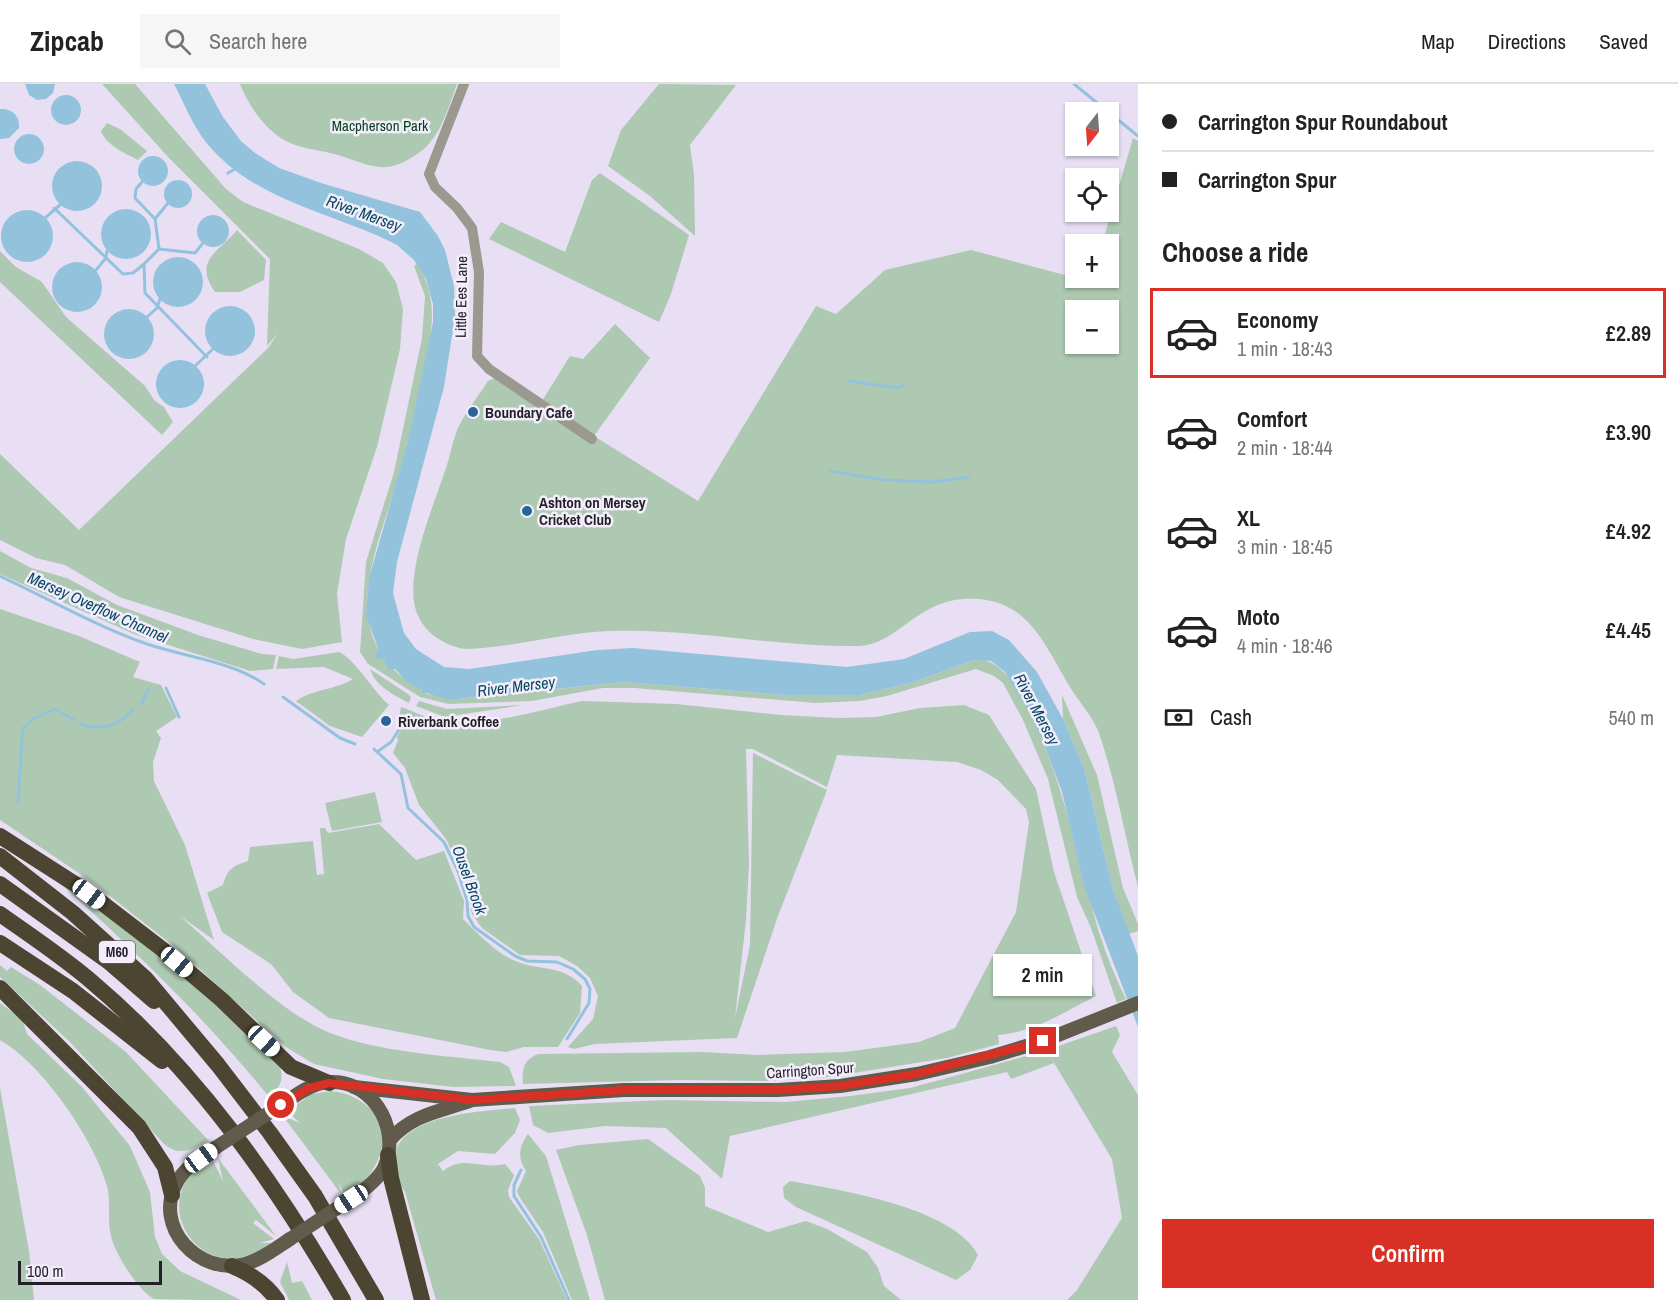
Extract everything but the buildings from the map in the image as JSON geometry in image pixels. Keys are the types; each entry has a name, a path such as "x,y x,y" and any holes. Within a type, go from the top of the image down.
{"highway":[{"name":"M60","path":"0,836 89,894 162,949 222,1000 291,1067 329,1083"},
{"name":"M60","path":"0,856 73,913 146,979 218,1065 315,1196 376,1300"},
{"name":"M60","path":"0,884 109,962 170,1015 218,1065"},
{"name":"M60","path":"0,914 92,981 152,1037 200,1091 288,1210 343,1300"},
{"name":"M60","path":"0,943 73,991 200,1091"},
{"path":"0,988 139,1127 165,1167 172,1195"},
{"path":"389,1148 391,1178 422,1300"},
{"path":"232,1266 249,1273 270,1289 277,1300"}],"main road":[{"name":"Carrington Spur","path":"329,1083 472,1100 624,1090 778,1090 878,1081 990,1057 1096,1021 1138,1003"},
{"path":"329,1083 309,1088 187,1168 176,1183 172,1195 172,1222 186,1247 212,1263 232,1266 257,1260 351,1199 380,1175 389,1148 385,1116 376,1103 354,1087"},
{"name":"Carrington Spur","path":"389,1148 402,1127 420,1117 472,1100"}],"street":[{"name":"Little Ees Lane","path":"464,84 429,174 435,187 457,208 472,228 479,272 477,356 489,369 592,439"}],"green space":[{"path":"102,84 135,84 226,189 243,202 359,249 383,263 396,282 403,309 400,349 377,447 346,539 337,594 342,642 302,649 253,639 119,597 65,565 36,558 0,540 0,454 79,530 268,348 278,333 267,346 270,259 169,158"},
{"name":"Macpherson Park","path":"240,84 457,84 443,121 427,146 398,165 379,167 288,142 262,121 249,103"},
{"path":"659,84 736,85 690,145 694,174 695,236 650,196 608,166 621,130"},
{"path":"107,123 120,129 147,151 138,160 107,141 101,131"},
{"path":"1133,138 1138,141 1138,887 1099,733 1041,638 1018,613 1003,605 985,600 963,599 947,602 919,615 883,639 858,646 795,644 671,632 609,631 465,649 448,644 434,636 422,623 415,607 413,591 414,574 423,537 458,429 488,381 495,378 542,401 570,356 583,359 615,324 650,358 594,436 698,501 816,306 836,314 885,270 971,250 1065,275 1065,288 1119,288 1119,234 1105,234 1108,222 1119,222 1119,186"},
{"path":"600,173 689,235 671,294 659,322 489,239 501,222 565,252 592,180"},
{"path":"237,230 266,260 264,280 240,292 215,292 206,272 207,264 216,251"},
{"path":"0,251 16,267 42,282 66,317 145,386 155,401 164,407 173,422 162,435 0,282"},
{"path":"417,264 429,291 432,305 431,334 407,448 381,531 368,591 369,619 377,646 394,669 422,690 421,693 458,699 624,682 785,695 860,695 910,683 975,660 998,667 1019,692 1038,730 1056,776 1100,935 1126,999 1117,1003 1091,928 1077,897 1048,779 1023,720 1003,683 994,676 976,669 887,696 860,701 816,703 635,688 603,688 532,701 449,704 420,697 368,664 360,652 366,562 394,472 422,338 425,296 414,266"},
{"path":"0,551 31,568 67,578 117,605 198,635 262,654 276,655 273,669 250,671 134,634 0,574"},
{"path":"0,609 79,636 140,662 133,677 161,685 177,717 156,731 161,738 153,762 154,781 185,845 214,940 180,916 251,980 310,1023 347,1039 390,1049 500,1062 509,1067 516,1086 453,1087 383,1079 314,1064 286,1047 175,947 92,882 0,820"},
{"path":"339,652 351,661 389,705 362,737 330,726 296,701 353,679 324,667 276,669 279,656 293,659"},
{"path":"370,669 408,694 411,697 409,703 381,685"},
{"path":"1062,695 1097,775 1123,888 1138,924 1138,931 1129,934 1113,889 1084,768 1063,719"},
{"path":"419,701 447,709 523,705 445,717 416,706"},
{"path":"582,701 676,704 781,715 839,718 876,717 920,708 964,705 989,715 1036,789 1054,872 1096,996 1037,1026 998,1035 999,1044 947,1058 829,1077 765,1081 681,1080 523,1084 526,1062 538,1054 702,1052 758,1055 845,1052 919,1042 955,1028 1016,912 1029,822 1026,809 998,780 981,770 957,762 837,755 827,787 753,749 746,749 749,864 746,920 735,1018 750,945 753,753 827,790 778,916 737,1038 595,1044 574,1049 568,1047 593,1019 598,996 590,978 577,966 559,956 520,955 482,928 472,914 464,875 446,839 419,805 405,768 393,753 397,737 407,718 405,717 396,734 401,707 436,720 470,723 509,718"},
{"path":"375,792 382,822 332,831 325,803"},
{"path":"379,824 416,860 444,851 464,901 463,919 496,949 518,962 568,975 582,986 580,1013 558,1047 524,1047 506,1052 490,1050 329,1018 293,992 271,964 222,932 207,893 223,885 231,869 248,861 250,847 313,841 317,875 324,874 320,828 325,828 328,833"},
{"path":"44,869 197,985 280,1066 281,1080 273,1093 269,1097 217,1036 161,978"},
{"path":"0,965 7,971 11,967 40,985 126,1052 208,1140 186,1151 176,1150 164,1144 70,1042 0,977"},
{"path":"0,1003 22,1019 27,1034 82,1087 130,1146 150,1192 155,1237 162,1254 180,1271 241,1300 154,1299 141,1288 122,1261 113,1243 107,1186 91,1147 79,1125 49,1084 33,1066 0,1040"},
{"path":"1116,1026 1120,1035 1112,1052 1138,1095 1138,1300 1067,1300 1077,1290 1122,1218 1112,1159 1054,1063 1011,1079 1007,1072 730,1136 722,1179 666,1128 605,1126 548,1133 533,1125 529,1106 666,1100 786,1102 910,1088 1047,1050"},
{"path":"0,1088 29,1251 34,1300 0,1300"},
{"path":"331,1091 346,1094 370,1108 382,1130 383,1143 370,1174 354,1189 343,1192 339,1183 341,1194 283,1116 300,1123 287,1111 312,1094"},
{"path":"515,1108 520,1120 515,1133 495,1154 458,1151 438,1164 443,1171 451,1166 466,1163 505,1164 514,1175 508,1190 509,1197 539,1239 567,1300 436,1300 405,1192 395,1167 397,1148 408,1134 426,1124 472,1112"},
{"path":"528,1134 546,1156 590,1300 572,1300 543,1232 517,1191 526,1171 520,1152"},
{"path":"648,1139 700,1176 705,1188 705,1206 768,1232 806,1221 827,1229 867,1252 878,1268 884,1286 901,1300 605,1300 587,1235 556,1150 579,1145"},
{"path":"218,1158 276,1236 256,1220 253,1223 274,1239 260,1243 272,1243 247,1256 228,1258 213,1255 200,1248 190,1238 183,1225 179,1211 180,1196 186,1181 210,1160 207,1167 213,1161 223,1181"},
{"path":"790,1181 893,1203 920,1213 945,1224 965,1238 978,1255 970,1270 956,1280 796,1207 784,1198 783,1187"},
{"path":"287,1262 292,1283 302,1281 312,1300 289,1300 280,1282"}],"water":[{"path":"25,84 55,84 53,93 46,99 37,100 29,95"},
{"name":"River Mersey","path":"174,84 205,84 223,117 241,141 279,168 321,183 420,212 438,236 445,250 454,286 455,317 444,387 397,562 393,593 404,633 416,649 444,667 469,669 597,650 633,648 847,667 904,659 970,632 992,631 1009,640 1037,672 1063,719 1084,768 1113,889 1138,956 1138,1027 1085,889 1062,792 1044,744 1030,713 1005,672 991,661 975,660 910,683 860,695 785,695 624,682 448,700 421,693 422,690 407,682 395,669 388,670 384,659 376,658 375,653 379,651 366,615 369,578 408,442 433,322 433,304 426,279 414,260 397,245 267,190 243,176 221,159 202,137"},
{"path":"66,95 76,100 81,110 76,120 66,125 56,120 51,110 56,100"},
{"path":"0,109 12,111 17,116 19,128 9,138 0,139"},
{"path":"29,134 35,135 43,143 43,155 35,163 29,164 23,163 15,155 14,149 15,143 23,135"},
{"path":"153,156 164,160 168,171 164,182 153,186 142,182 138,171 142,160"},
{"path":"72,161 82,161 95,168 102,181 102,191 95,204 82,211 72,211 63,207 56,200 52,191 52,181 56,172 63,165"},
{"path":"178,180 188,184 192,194 188,204 178,208 168,204 164,194 168,184"},
{"path":"121,209 131,209 144,216 151,229 151,239 144,252 131,259 121,259 112,255 105,248 101,239 101,229 105,220 112,213"},
{"path":"22,210 32,210 41,214 49,222 53,236 49,250 41,258 32,262 22,262 13,258 5,250 1,241 1,231 5,222 13,214"},
{"path":"213,215 224,220 229,231 224,242 213,247 202,242 197,231 202,220"},
{"path":"178,257 187,259 198,268 203,282 201,291 192,302 178,307 169,305 158,296 153,282 155,273 164,262"},
{"path":"72,262 82,262 95,269 102,282 102,292 95,305 82,312 72,312 63,308 56,301 52,292 52,282 56,273 63,266"},
{"path":"230,306 248,313 255,331 248,349 230,356 212,349 205,331 212,313"},
{"path":"124,309 134,309 147,316 154,329 154,339 147,352 134,359 124,359 115,355 108,348 104,339 104,329 108,320 115,313"},
{"path":"175,360 185,360 200,370 204,384 200,398 194,404 185,408 175,408 160,398 156,389 156,379 166,364"}],"waterway":[{"path":"1074,84 1138,136"},
{"path":"228,173 237,168"},
{"path":"142,182 136,189 135,198 155,219"},
{"path":"159,249 155,219 168,203"},
{"path":"45,218 60,205"},
{"path":"54,208 123,274 133,273 144,264"},
{"path":"203,243 195,253 159,249 144,264 145,293 207,357"},
{"path":"96,270 106,258 107,251"},
{"path":"147,317 157,308 160,299"},
{"path":"196,365 213,349"},
{"path":"849,381 898,388 904,385"},
{"path":"831,471 885,480 932,482 969,477"},
{"name":"Mersey Overflow Channel","path":"0,576 128,637 237,670 264,684"},
{"path":"166,688 179,717"},
{"path":"141,704 149,689"},
{"path":"283,697 340,738 355,744"},
{"path":"18,802 23,728 33,719 55,709 74,720"},
{"path":"81,724 96,727 110,726 134,709"},
{"path":"377,752 391,742 406,719"},
{"name":"Ousel Brook","path":"374,749 401,774 408,808 444,842 458,871 467,900 468,916 474,927 515,956 527,961 557,962 573,969 585,979 590,989 589,1003 567,1039"},
{"name":"Ousel Brook","path":"521,1170 514,1185 514,1196 541,1237 569,1300"}],"place":[{"name":"Boundary Cafe","path":"473,412"},
{"name":"Ashton on Mersey Cricket Club","path":"527,511"},
{"name":"Riverbank Coffee","path":"386,721"}],"route":[{"path":"281,1105 322,1083 472,1100 600,1091 778,1090 840,1086 916,1074 990,1057 1043,1041"}]}
